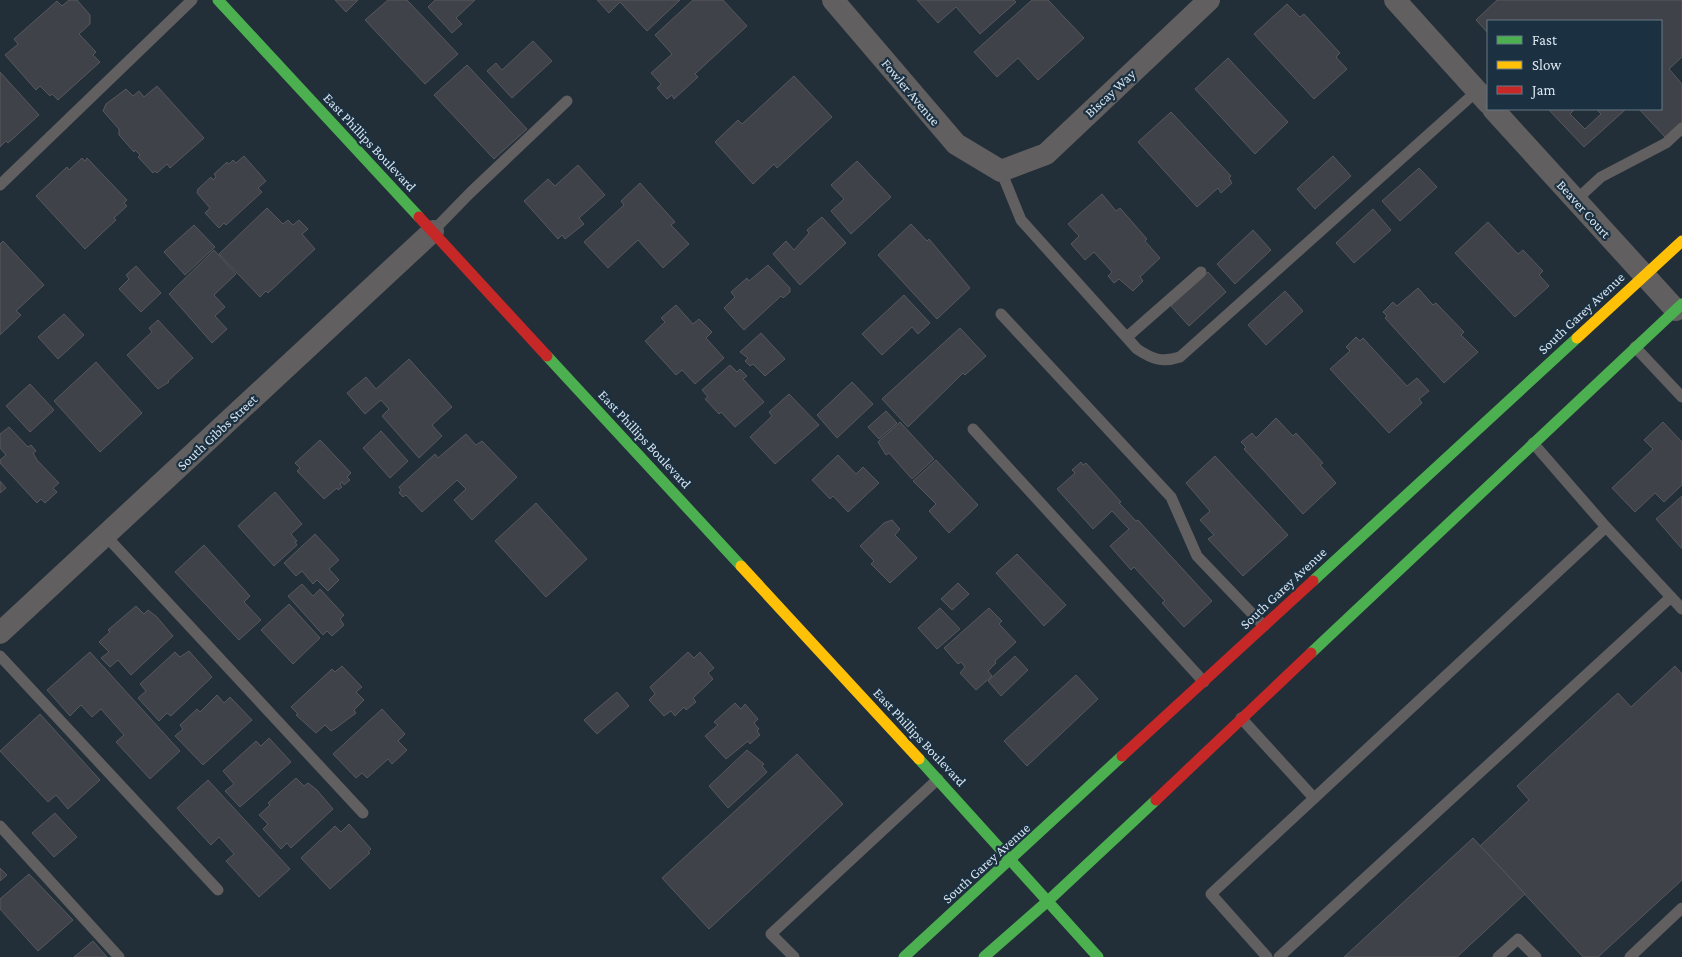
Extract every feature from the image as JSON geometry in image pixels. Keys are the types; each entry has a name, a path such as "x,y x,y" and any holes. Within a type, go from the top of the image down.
{"main road":[{"name":"East Phillips Boulevard","path":"218,0 1012,859 1098,957"},
{"name":"South Garey Avenue","path":"904,957 1682,241"},
{"path":"984,957 1049,900 1635,347 1680,310"}],"street":[{"name":"Fowler Avenue","path":"833,0 956,144 1001,170"},
{"name":"Biscay Way","path":"1001,170 1046,154 1209,0"},
{"path":"1395,0 1483,97"},
{"name":"Beaver Court","path":"1494,110 1644,275 1680,310"},
{"name":"South Gibbs Street","path":"0,633 433,231"}],"lane":[{"path":"0,185 192,0"},
{"path":"1001,170 1021,220 1137,349 1152,359 1168,361 1180,357 1483,97"},
{"path":"433,231 470,193 567,101"},
{"path":"1576,200 1601,177 1666,143 1682,128"},
{"path":"1127,337 1201,272"},
{"path":"1001,314 1171,497 1197,556 1264,626"},
{"path":"1635,347 1682,398"},
{"path":"974,429 1204,682"},
{"path":"1533,443 1606,527 1682,609"},
{"path":"1267,957 1211,894 1606,527"},
{"path":"106,535 363,813"},
{"path":"1279,957 1671,597"},
{"path":"0,656 218,890"},
{"path":"1241,718 1314,798"},
{"path":"794,957 771,934 938,779"},
{"path":"0,826 120,957"},
{"path":"1630,957 1682,908"},
{"path":"1498,957 1518,940 1536,957"}],"building":[{"path":"69,0 77,0 90,15 90,24 79,34 96,52 93,55 100,62 58,100 52,94 50,96 40,86 36,90 5,55 18,44 14,39 57,1 62,6"},
{"path":"335,0 358,0 346,12"},
{"path":"388,0 407,0 458,54 425,84 365,20"},
{"path":"435,0 475,0 456,18 462,24 452,33 428,7"},
{"path":"597,0 680,0 647,31 620,2 609,13"},
{"path":"693,0 723,0 747,26 695,74 698,77 674,99 672,95 667,99 657,88 661,84 651,73 672,54 655,35"},
{"path":"917,0 1014,0 1016,2 980,34 956,7 938,23"},
{"path":"1032,0 1048,0 1084,38 1038,80 1018,58 997,77 974,52"},
{"path":"1497,0 1682,0 1682,57 1669,69 1682,84 1682,122 1665,137 1640,110 1662,110 1662,20 1487,20 1487,32 1476,20"},
{"path":"1287,4 1300,17 1304,14 1340,53 1336,57 1347,69 1314,99 1254,34"},
{"path":"533,41 552,61 512,98 487,71 496,63 502,70"},
{"path":"1228,58 1288,122 1255,154 1195,89"},
{"path":"467,65 527,129 494,159 434,95"},
{"path":"0,72 39,115 8,143 6,141 0,147"},
{"path":"794,76 832,117 777,168 774,164 753,184 715,142 738,120 742,124"},
{"path":"157,86 204,138 170,168 167,164 157,173 155,171 153,173 138,157 140,155 135,150 134,152 119,135 119,129 103,111 106,104 126,89 133,96 139,91 144,97"},
{"path":"1549,110 1574,110 1570,114 1585,129 1601,114 1597,110 1625,110 1584,147"},
{"path":"1171,112 1231,176 1229,178 1232,183 1221,193 1218,188 1197,207 1138,142"},
{"path":"244,156 266,181 258,188 262,192 226,225 224,223 219,228 205,213 210,208 197,193 198,189 211,177 213,180 216,177 214,174 227,162 229,164 233,160 236,163"},
{"path":"1333,156 1351,176 1315,209 1297,189"},
{"path":"82,158 85,161 87,158 127,200 124,203 127,206 114,218 116,220 85,249 36,196 67,167 69,170"},
{"path":"857,161 891,197 851,234 831,211 844,199 831,185"},
{"path":"578,165 605,195 579,218 584,224 565,239 562,235 558,239 524,201 548,179 555,186"},
{"path":"1419,168 1437,187 1400,221 1382,201"},
{"path":"640,183 675,222 671,225 689,244 663,268 638,240 608,268 584,242 624,205 621,201"},
{"path":"1102,194 1116,211 1120,208 1147,239 1145,241 1160,258 1140,277 1143,281 1133,291 1119,279 1114,283 1108,276 1112,272 1094,252 1085,260 1071,244 1079,236 1068,224"},
{"path":"267,208 283,224 288,220 293,225 299,220 308,229 302,234 315,249 268,293 266,291 260,297 219,254"},
{"path":"1373,209 1391,230 1354,263 1336,243"},
{"path":"822,217 846,243 800,285 773,254 786,241 794,250 809,233 807,230"},
{"path":"1488,222 1518,254 1523,250 1543,271 1539,275 1549,286 1515,317 1455,253"},
{"path":"911,224 927,241 929,239 970,288 937,319 878,255"},
{"path":"194,225 215,247 185,275 164,252"},
{"path":"1253,230 1271,250 1235,284 1217,264"},
{"path":"3,241 44,285 16,311 21,315 0,335 0,244"},
{"path":"214,250 236,274 214,295 225,307 215,316 227,329 212,343 169,294"},
{"path":"768,265 790,288 790,292 783,298 781,296 744,330 724,308 735,297 731,292 747,278 749,281"},
{"path":"136,266 161,293 141,312 119,289 129,279 126,275"},
{"path":"1208,272 1226,292 1189,326 1171,306"},
{"path":"1418,288 1433,305 1436,303 1464,332 1461,335 1478,352 1444,383 1385,318 1387,316 1383,312 1393,302 1397,306"},
{"path":"1285,291 1303,311 1266,345 1248,325"},
{"path":"904,295 930,323 918,334 912,327 882,355 862,334"},
{"path":"676,305 693,324 699,319 712,332 706,338 724,358 695,384 682,370 676,375 645,341 665,322 661,318"},
{"path":"64,314 84,335 58,359 38,337"},
{"path":"158,320 193,358 169,382 158,389 127,355 152,332 149,328"},
{"path":"960,328 986,356 965,375 963,373 908,427 882,399"},
{"path":"761,333 785,359 765,376 753,364 750,366 745,361 748,358 740,352"},
{"path":"1356,337 1360,341 1363,338 1407,386 1417,378 1429,391 1419,399 1422,403 1389,433 1330,369 1350,351 1346,347"},
{"path":"409,359 452,407 432,425 442,436 419,458 382,416 389,409 381,400 365,414 347,393 366,377 376,389"},
{"path":"96,362 142,413 100,452 54,401"},
{"path":"730,365 737,372 740,369 747,376 743,379 764,402 735,427 705,399 708,397 702,390"},
{"path":"852,382 873,404 837,438 817,415"},
{"path":"30,384 54,410 30,432 6,406"},
{"path":"789,394 819,425 775,464 750,437 772,416 769,412"},
{"path":"886,411 897,423 879,439 868,427"},
{"path":"1276,418 1293,436 1296,433 1323,463 1320,465 1336,483 1303,514 1244,449 1246,447 1241,442 1252,433 1256,438"},
{"path":"900,422 934,459 912,479 889,453 886,455 878,442"},
{"path":"1663,422 1682,442 1682,485 1664,502 1655,493 1635,512 1612,488 1653,449 1644,440"},
{"path":"9,427 28,447 31,445 36,451 33,453 37,460 59,483 53,488 57,492 45,503 41,499 37,503 0,463 0,460 6,455 0,448 0,434"},
{"path":"381,431 408,461 390,478 363,448"},
{"path":"466,434 476,445 482,441 517,477 472,520 454,500 466,489 457,480 422,512 406,495 403,497 399,493 401,490 399,487 435,454 438,458"},
{"path":"320,440 351,473 347,477 350,480 344,485 342,482 340,484 342,487 338,490 337,488 324,499 297,471 300,468 295,463"},
{"path":"838,455 856,474 863,467 879,483 848,512 833,496 830,499 812,480"},
{"path":"1215,456 1288,535 1243,576 1208,539 1214,535 1200,520 1210,511 1186,483"},
{"path":"936,460 978,505 949,533 929,511 936,504 913,481"},
{"path":"1081,462 1083,465 1086,463 1121,502 1119,503 1136,521 1138,520 1212,601 1184,627 1162,603 1165,601 1134,567 1131,570 1110,546 1129,529 1112,511 1093,529 1057,489 1075,473 1072,470"},
{"path":"0,481 6,488 0,493"},
{"path":"275,492 302,524 291,534 297,541 295,542 297,545 274,566 238,526"},
{"path":"1682,496 1682,549 1656,519"},
{"path":"536,503 587,559 546,597 495,541"},
{"path":"892,520 900,529 895,535 917,558 890,583 871,564 874,561 860,546 884,523"},
{"path":"315,534 339,560 329,569 339,580 328,591 317,580 313,584 302,571 296,576 284,563"},
{"path":"204,545 250,596 244,602 261,620 239,640 175,572"},
{"path":"1017,554 1066,605 1044,626 996,573"},
{"path":"958,583 969,594 952,610 941,599"},
{"path":"302,584 313,596 320,589 344,615 340,619 344,625 332,636 327,631 323,635 288,596"},
{"path":"289,604 320,638 293,664 261,630"},
{"path":"136,606 144,614 148,610 157,617 173,636 131,675 118,660 110,667 101,658 109,652 99,642 110,632 108,630"},
{"path":"940,608 960,629 937,649 918,628"},
{"path":"989,608 1002,621 999,624 1016,642 995,661 996,663 988,671 992,676 976,690 960,673 965,667 961,662 958,664 944,648"},
{"path":"189,651 212,677 171,716 167,713 159,721 138,698 146,691 140,684 175,652 180,657"},
{"path":"90,652 180,751 150,779 116,742 124,735 101,709 92,717 81,705 70,716 47,690"},
{"path":"688,652 694,658 700,652 714,668 708,673 713,679 693,698 696,702 686,710 684,707 675,716 671,711 664,716 649,700 655,694 650,687"},
{"path":"1015,656 1028,670 1001,696 988,681"},
{"path":"342,666 362,687 356,692 364,700 354,710 356,713 336,728 331,731 325,725 316,733 296,715 298,714 291,707 332,669 335,672"},
{"path":"1675,666 1682,674 1682,880 1598,957 1583,957 1480,846 1529,800 1517,786 1618,693 1631,707"},
{"path":"1076,675 1098,699 1027,766 1004,741"},
{"path":"617,692 629,706 597,734 584,720"},
{"path":"217,695 224,703 230,697 252,720 203,765 175,736 183,729 180,725 197,709 200,712"},
{"path":"735,703 741,709 745,704 758,719 754,723 759,729 757,731 760,735 750,744 748,741 726,759 705,736 718,725 714,722"},
{"path":"382,709 405,734 398,741 407,750 392,764 388,759 367,778 362,773 356,778 333,754"},
{"path":"40,714 100,780 68,809 56,795 48,802 0,751"},
{"path":"269,738 291,762 240,807 225,791 234,784 223,771 256,741 261,746"},
{"path":"747,750 764,764 762,766 767,772 728,808 709,786"},
{"path":"797,754 843,804 709,929 662,878"},
{"path":"296,778 304,786 308,783 317,790 333,809 291,848 287,843 281,849 263,829 268,824 259,815 270,805 268,803"},
{"path":"208,780 290,869 259,897 226,861 234,854 219,837 211,845 177,808"},
{"path":"55,813 77,837 54,857 32,833"},
{"path":"349,824 371,849 368,852 370,853 330,889 301,858 335,826 341,832"},
{"path":"1473,838 1525,894 1457,957 1344,957"},
{"path":"0,868 7,875 0,881"},
{"path":"29,874 73,920 38,951 0,909 0,899"},
{"path":"93,941 107,957 74,957"}],"traffic: fast":[{"path":"218,0 419,217"},
{"path":"1311,653 1682,304"},
{"path":"1313,581 1577,338"},
{"path":"547,356 741,566"},
{"path":"904,957 1122,756"},
{"path":"919,759 1098,957"},
{"path":"984,957 1049,900 1156,800"}],"traffic: slow":[{"path":"1577,338 1682,241"},
{"path":"741,566 919,759"}],"traffic: jam":[{"path":"419,217 547,356"},
{"path":"1122,756 1313,581"},
{"path":"1156,800 1311,653"}]}
